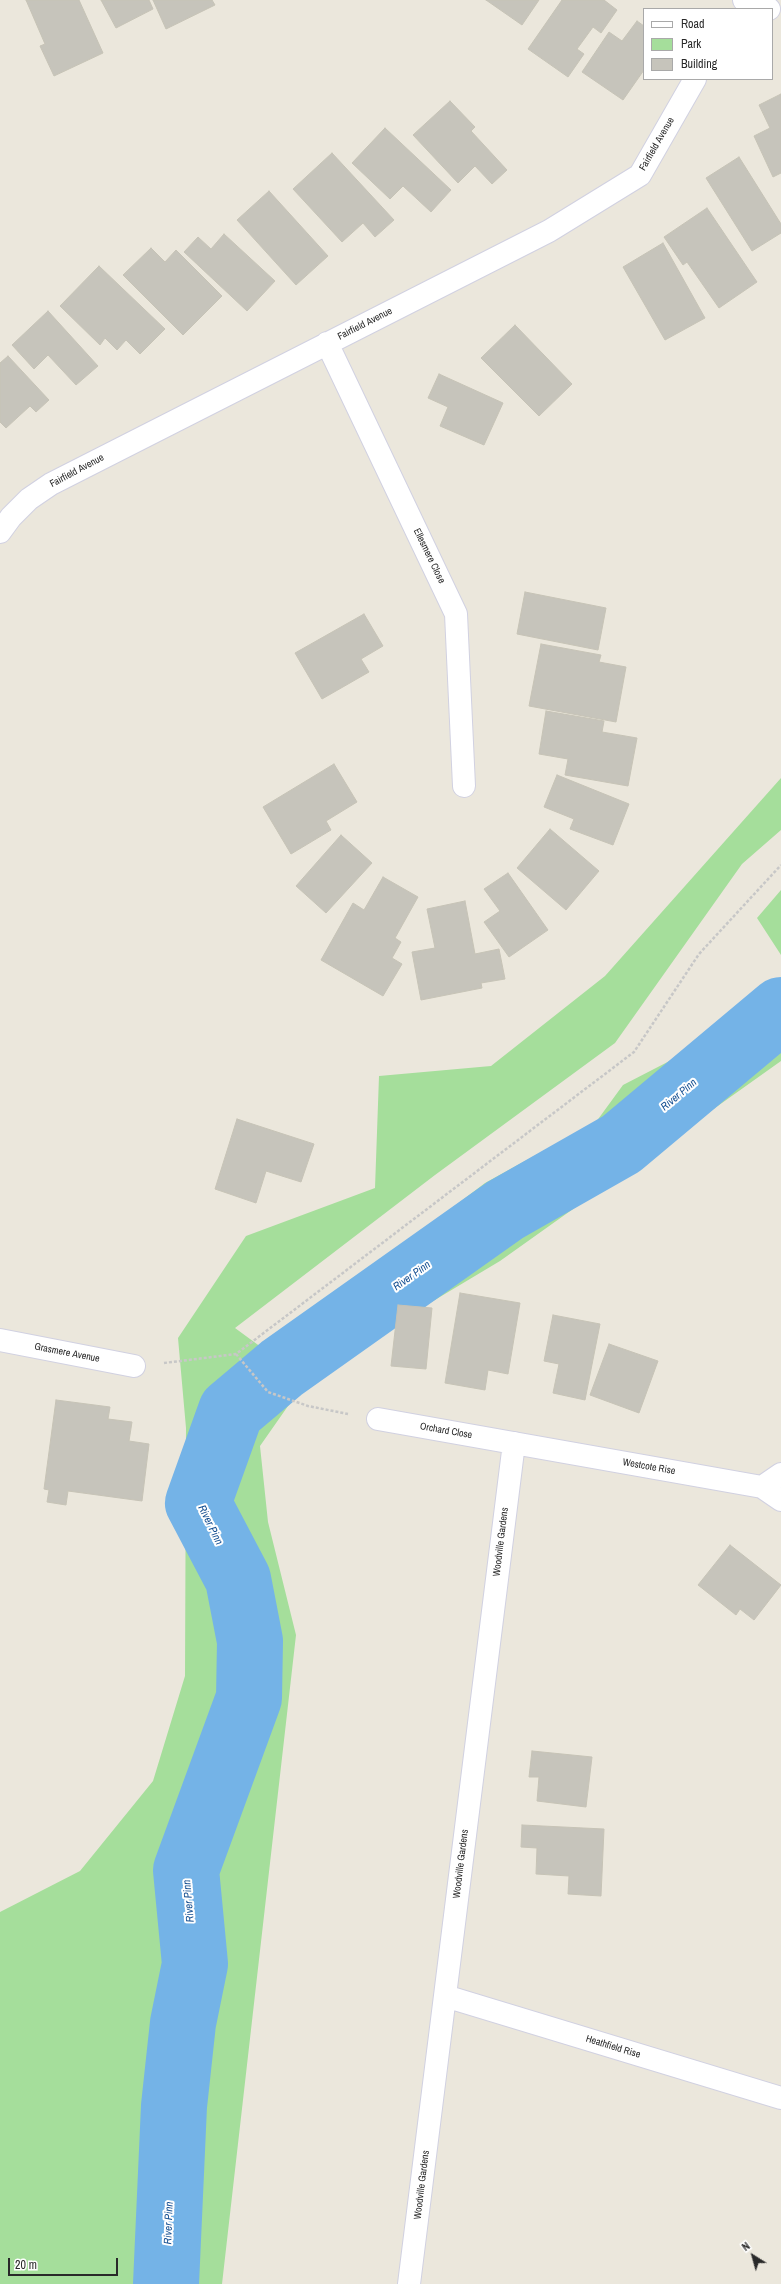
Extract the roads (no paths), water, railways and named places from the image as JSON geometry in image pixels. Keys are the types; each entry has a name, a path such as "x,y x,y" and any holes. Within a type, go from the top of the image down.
{"street":[{"path":"744,0 766,8"},
{"name":"Fairfield Avenue","path":"0,532 11,517 29,499 51,484 549,231 640,175 694,80"},
{"name":"Ellesmere Close","path":"327,343 456,614 464,786"},
{"name":"Grasmere Avenue","path":"0,1340 134,1366"},
{"name":"Orchard Close","path":"378,1419 514,1443"},
{"name":"Westcote Rise","path":"514,1443 762,1487"},
{"name":"Woodville Gardens","path":"409,2284 514,1443"},
{"path":"781,1474 762,1487 781,1500"},
{"name":"Heathfield Rise","path":"445,1996 781,2098"}],"waterway":[{"name":"River Pinn","path":"166,2284 174,2106 183,2023 195,1964 186,1870 249,1698 250,1641 238,1579 198,1503 231,1411 282,1368 505,1210 621,1144 781,1010"}]}
